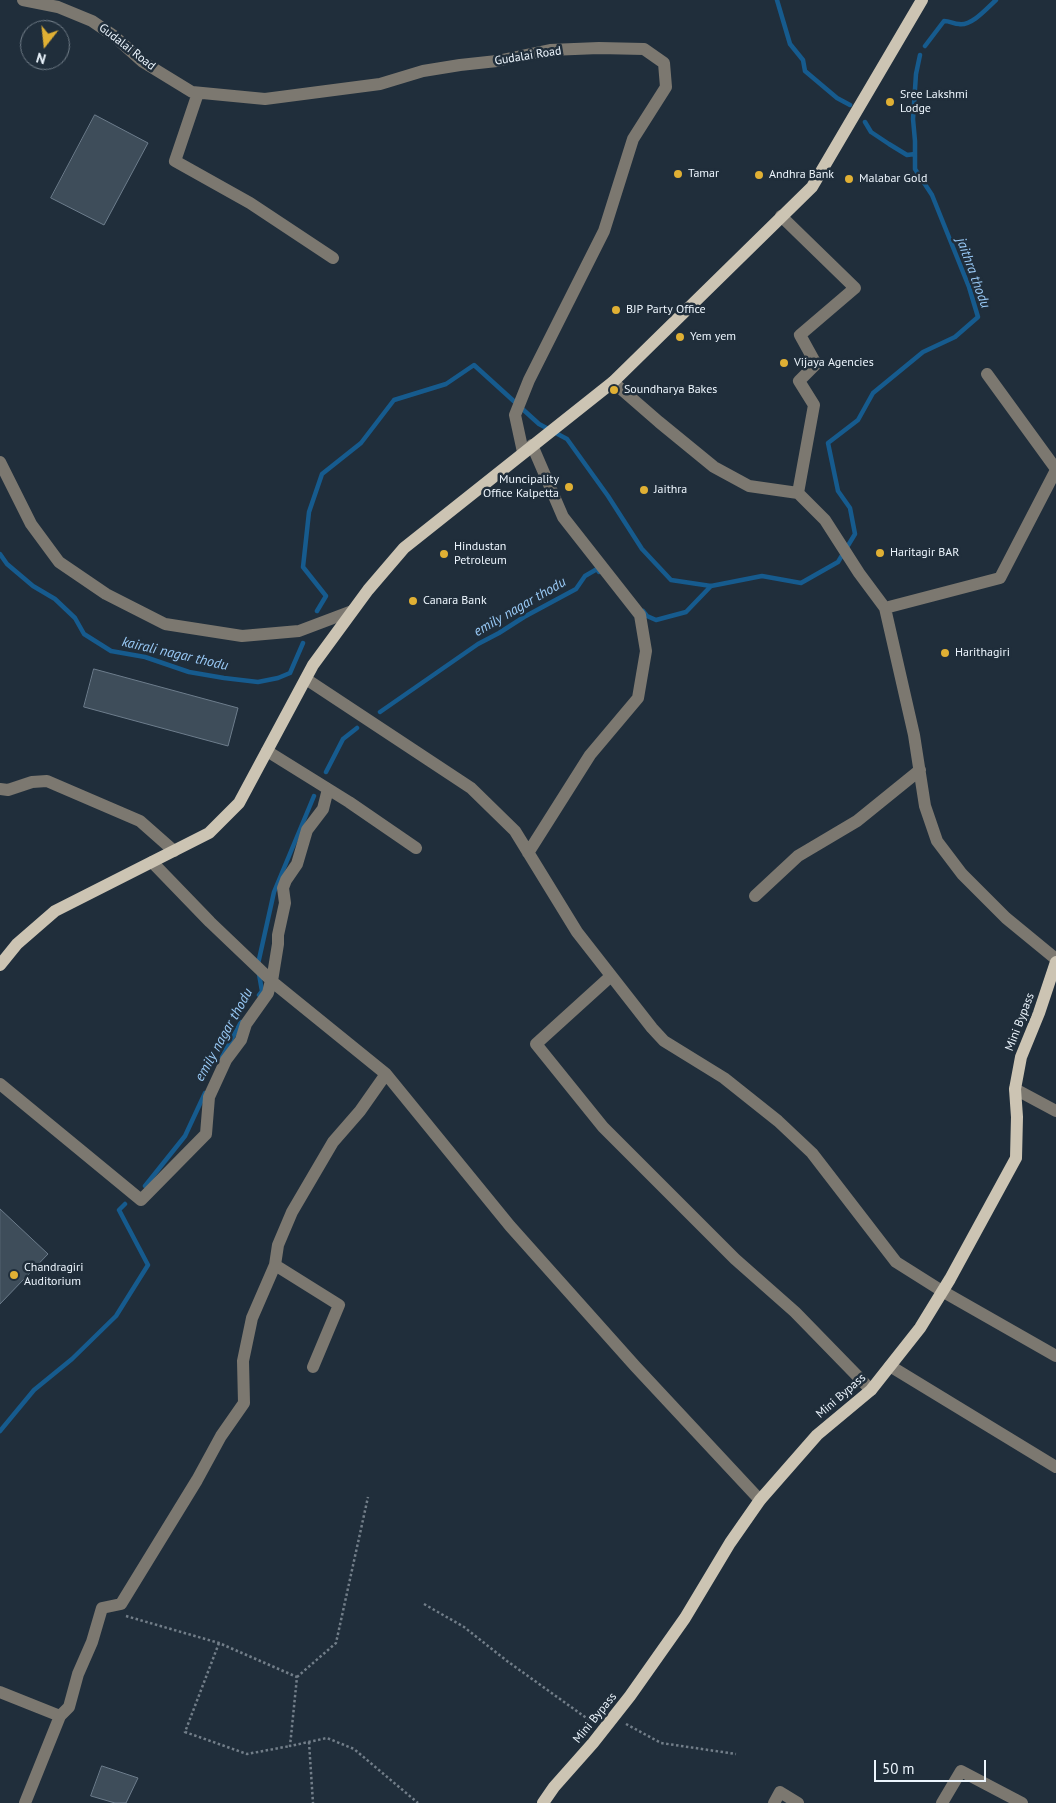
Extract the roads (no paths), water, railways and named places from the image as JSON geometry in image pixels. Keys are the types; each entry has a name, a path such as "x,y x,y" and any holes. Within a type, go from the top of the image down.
{"main road":[{"path":"0,965 17,944 55,911 209,834 239,804 313,665 352,611 404,548 613,382 812,186 922,0"},
{"name":"Mini Bypass","path":"546,1802 554,1787 604,1730 685,1618 730,1543 760,1500 817,1435 871,1390 920,1328 1016,1158 1017,1117 1015,1089 1021,1057 1039,1013 1056,961"}],"street":[{"name":"Gudalai Road","path":"22,0 58,7 92,21 114,36 143,62 192,92 265,100 380,84 423,71 498,61 550,50 644,49 664,63 666,87 633,139 604,231 529,380 515,415 532,445"},
{"path":"198,93 175,160 250,203 333,258"},
{"path":"782,216 855,288 800,335 816,364 799,380 814,405 798,493"},
{"path":"885,608 1000,578 1056,470 987,374"},
{"path":"613,382 714,467 748,486 798,493 825,520 885,608 905,691 925,806 937,841 962,874 1006,918 1056,961"},
{"path":"528,852 590,755 638,698 646,651 640,615 563,517 532,445"},
{"path":"0,462 31,524 59,562 106,594 165,624 242,636 299,632 352,611"},
{"path":"306,679 471,788 514,831 577,932 652,1028 664,1041 724,1078 778,1121 812,1153 896,1262 942,1291 1056,1356"},
{"path":"267,751 416,848"},
{"path":"756,896 798,856 857,821 920,770"},
{"path":"0,789 8,790 32,782 47,781 140,821 174,851"},
{"path":"0,1084 141,1200 206,1134 209,1097 226,1060 241,1040 246,1024 268,993 273,975 272,968 285,903 283,888 286,880 298,864 307,830 323,809 328,789"},
{"path":"152,862 271,981 386,1074 510,1226 635,1366 760,1500"},
{"path":"611,976 536,1044 603,1126 735,1259 795,1312 871,1390"},
{"path":"25,1803 60,1716 68,1707 78,1674 92,1642 102,1608 121,1604 197,1480 221,1436 244,1403 242,1361 252,1318 275,1265 278,1245 292,1212 333,1142 360,1112 386,1074"},
{"path":"1015,1089 1056,1112"},
{"path":"275,1265 339,1305 313,1367"},
{"path":"890,1366 1056,1467"},
{"path":"0,1692 60,1716"},
{"path":"942,1803 961,1771 1022,1803"},
{"path":"774,1803 780,1792 798,1803"}],"waterway":[{"path":"777,0 790,44 803,60 805,71 837,98 850,105"},
{"path":"925,46 944,21 959,24 969,22 979,16 996,0"},
{"name":"jaithra thodu","path":"317,611 326,596 303,567 309,512 322,474 361,443 394,400 446,384 474,365 539,424 567,439 608,496 642,549 671,580 711,586 762,576 801,583 838,562 855,534 850,508 838,491 828,443 858,420 873,393 923,352 955,337 978,317 969,287 932,195 915,169 913,119 916,74 920,55"},
{"path":"865,122 871,132 889,144 907,155 915,154"},
{"name":"kairali nagar thodu","path":"0,554 7,564 33,586 55,599 75,618 84,634 111,651 145,657 189,672 258,682 278,678 290,673 303,643"},
{"name":"emily nagar thodu","path":"380,712 478,644 576,589 585,576 597,569 599,572"},
{"name":"emily nagar thodu","path":"643,611 647,616 656,620 686,612 711,586"},
{"name":"emily nagar thodu","path":"326,772 343,739 357,728"},
{"name":"emily nagar thodu","path":"258,964 274,892 314,796"},
{"name":"emily nagar thodu","path":"259,974 262,991 259,995"},
{"name":"emily nagar thodu","path":"222,1057 241,1022"},
{"name":"emily nagar thodu","path":"145,1186 185,1136 205,1093"},
{"name":"emily nagar thodu","path":"0,1431 34,1390 72,1359 116,1316 148,1265 119,1210 125,1204"}],"place":[{"name":"Sree Lakshmi Lodge","path":"890,102"},
{"name":"Tamar","path":"678,174"},
{"name":"Andhra Bank","path":"759,175"},
{"name":"Malabar Gold","path":"849,179"},
{"name":"BJP Party Office","path":"616,310"},
{"name":"Yem yem","path":"680,337"},
{"name":"Vijaya Agencies","path":"784,363"},
{"name":"Soundharya Bakes","path":"614,390"},
{"name":"Muncipality Office Kalpetta","path":"569,487"},
{"name":"Jaithra","path":"644,490"},
{"name":"Haritagir BAR","path":"880,553"},
{"name":"Hindustan Petroleum","path":"444,554"},
{"name":"Canara Bank","path":"413,601"},
{"name":"Harithagiri","path":"945,653"},
{"name":"Chandragiri Auditorium","path":"14,1275"}]}
